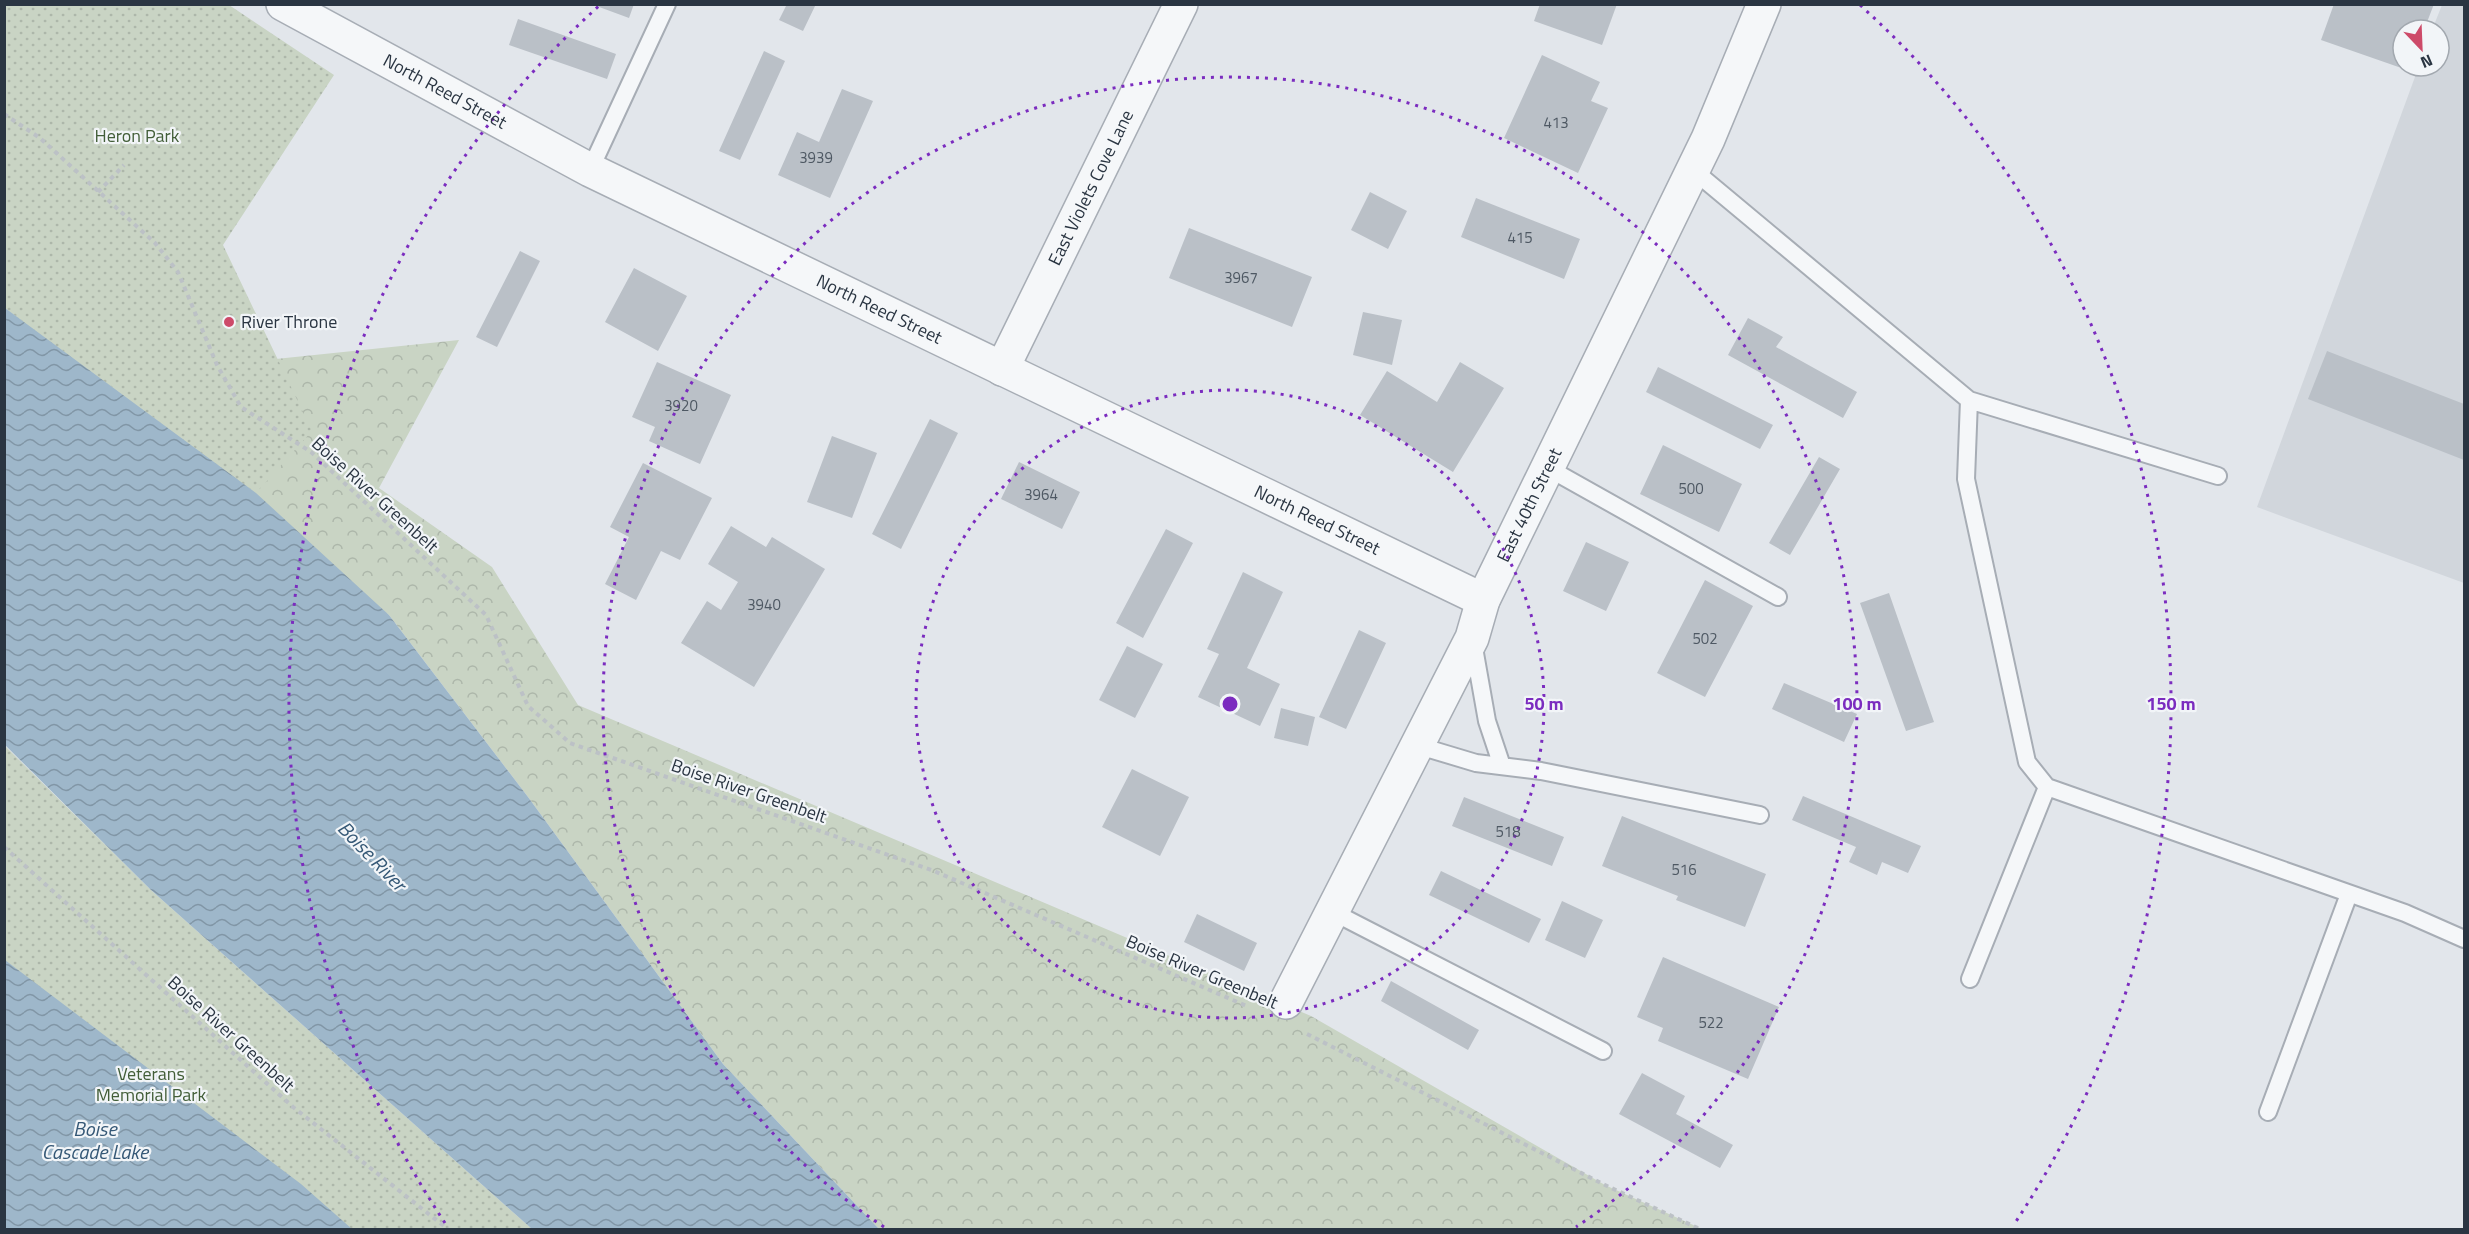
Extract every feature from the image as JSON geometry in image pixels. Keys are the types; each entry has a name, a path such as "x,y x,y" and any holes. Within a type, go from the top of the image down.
{"street":[{"name":"North Reed Street","path":"283,4 590,170 1483,600"},
{"name":"East Violets Cove Lane","path":"1002,369 1181,4"},
{"name":"East 40th Street","path":"1280,1014 1472,638 1483,600 1708,139 1764,4"}],"lane":[{"path":"590,170 667,4"},
{"path":"1693,170 1969,400 2218,476"},
{"path":"1969,400 1966,479 2027,762 2047,787 2405,913 2464,939"},
{"path":"1548,468 1778,597"},
{"path":"1472,638 1487,721 1502,766"},
{"path":"1416,745 1476,763 1541,771 1760,815"},
{"path":"1970,979 2047,787"},
{"path":"2268,1112 2349,894"},
{"path":"1331,911 1603,1051"}],"path":[{"name":"Boise River Greenbelt","path":"4,114 40,138 155,243 178,272 217,365 241,406 311,452 486,615 528,706 570,743 934,871 1280,1014 1605,1185 1702,1230"},
{"path":"98,192 124,165"},
{"name":"Boise River Greenbelt","path":"4,847 293,1107 449,1230"}],"shaded area":[{"path":"2442,5 2464,5 2464,583 2257,507 2415,78 2451,78 2451,18 2437,18"}],"green space":[{"name":"Heron Park","path":"5,5 229,5 334,75 223,245 312,431 256,493 5,308"},
{"path":"4,211 217,365 459,340 379,488 492,567 578,705 1311,1016 1605,1185 1702,1229 879,1229 723,1064 528,797 389,615 5,308"},
{"name":"Veterans Memorial Park","path":"4,745 151,890 532,1229 5,1229"}],"water":[{"name":"Boise River","path":"5,308 256,493 389,615 528,797 723,1064 879,1229 532,1229 151,890 5,745"},
{"name":"Boise Cascade Lake","path":"5,960 301,1184 352,1229 5,1229"}],"building":[{"path":"591,4 634,4 629,18"},
{"path":"787,4 816,4 803,31 779,20"},
{"path":"1540,4 1617,4 1602,45 1534,21"},
{"path":"2334,4 2434,4 2429,18 2391,18 2391,64 2321,40"},
{"path":"518,19 616,54 607,79 509,45"},
{"path":"764,51 785,61 740,160 719,151"},
{"path":"1542,55 1600,82 1591,101 1608,108 1578,173 1504,138"},
{"path":"842,89 873,101 830,198 778,175 797,132 819,142"},
{"path":"1370,192 1407,211 1388,249 1351,230"},
{"path":"1476,198 1580,239 1564,279 1461,237"},
{"path":"1189,228 1312,277 1292,327 1169,278"},
{"path":"520,251 540,261 497,347 476,337"},
{"path":"634,268 687,296 658,351 605,322"},
{"path":"1363,312 1402,320 1392,365 1353,355"},
{"path":"1748,318 1783,337 1776,347 1857,392 1843,418 1728,355"},
{"path":"2327,351 2464,404 2464,460 2308,399"},
{"path":"657,362 731,395 700,464 649,441 655,427 632,417"},
{"path":"1460,362 1504,388 1453,472 1360,415 1387,371 1437,402"},
{"path":"1658,367 1773,425 1760,449 1646,392"},
{"path":"930,419 958,433 901,549 872,534"},
{"path":"832,436 877,453 852,518 807,502"},
{"path":"1663,445 1742,484 1719,532 1640,494"},
{"path":"1819,457 1840,469 1790,555 1769,543"},
{"path":"1019,462 1080,492 1062,529 1001,499"},
{"path":"643,463 712,498 680,560 661,551 636,600 605,584 629,537 610,527"},
{"path":"731,526 766,547 772,537 825,569 754,687 681,643 707,601 721,610 738,582 708,564"},
{"path":"1166,529 1193,543 1143,638 1116,623"},
{"path":"1586,542 1629,562 1606,611 1563,591"},
{"path":"1243,572 1283,592 1247,668 1280,684 1260,726 1198,697 1219,654 1207,649"},
{"path":"1705,580 1753,606 1705,697 1657,673"},
{"path":"1889,593 1934,722 1906,731 1860,603"},
{"path":"1359,630 1386,643 1346,729 1319,717"},
{"path":"1127,646 1163,664 1135,718 1099,700"},
{"path":"1784,683 1857,714 1844,742 1772,709"},
{"path":"1281,708 1315,717 1308,746 1274,738"},
{"path":"1132,769 1189,797 1160,856 1102,827"},
{"path":"1803,796 1921,846 1908,873 1882,862 1877,875 1849,862 1856,847 1792,820"},
{"path":"1464,797 1564,837 1552,866 1452,826"},
{"path":"1622,816 1766,874 1745,927 1676,900 1678,896 1602,866"},
{"path":"1441,871 1541,919 1529,943 1429,895"},
{"path":"1562,901 1603,920 1585,958 1545,940"},
{"path":"1197,914 1257,943 1244,971 1184,942"},
{"path":"1663,957 1779,1007 1748,1079 1658,1041 1663,1028 1637,1017"},
{"path":"1391,981 1479,1030 1468,1050 1381,1001"},
{"path":"1642,1073 1685,1096 1676,1114 1733,1145 1720,1168 1619,1114"}],"place":[{"name":"River Throne","path":"229,322"}]}
